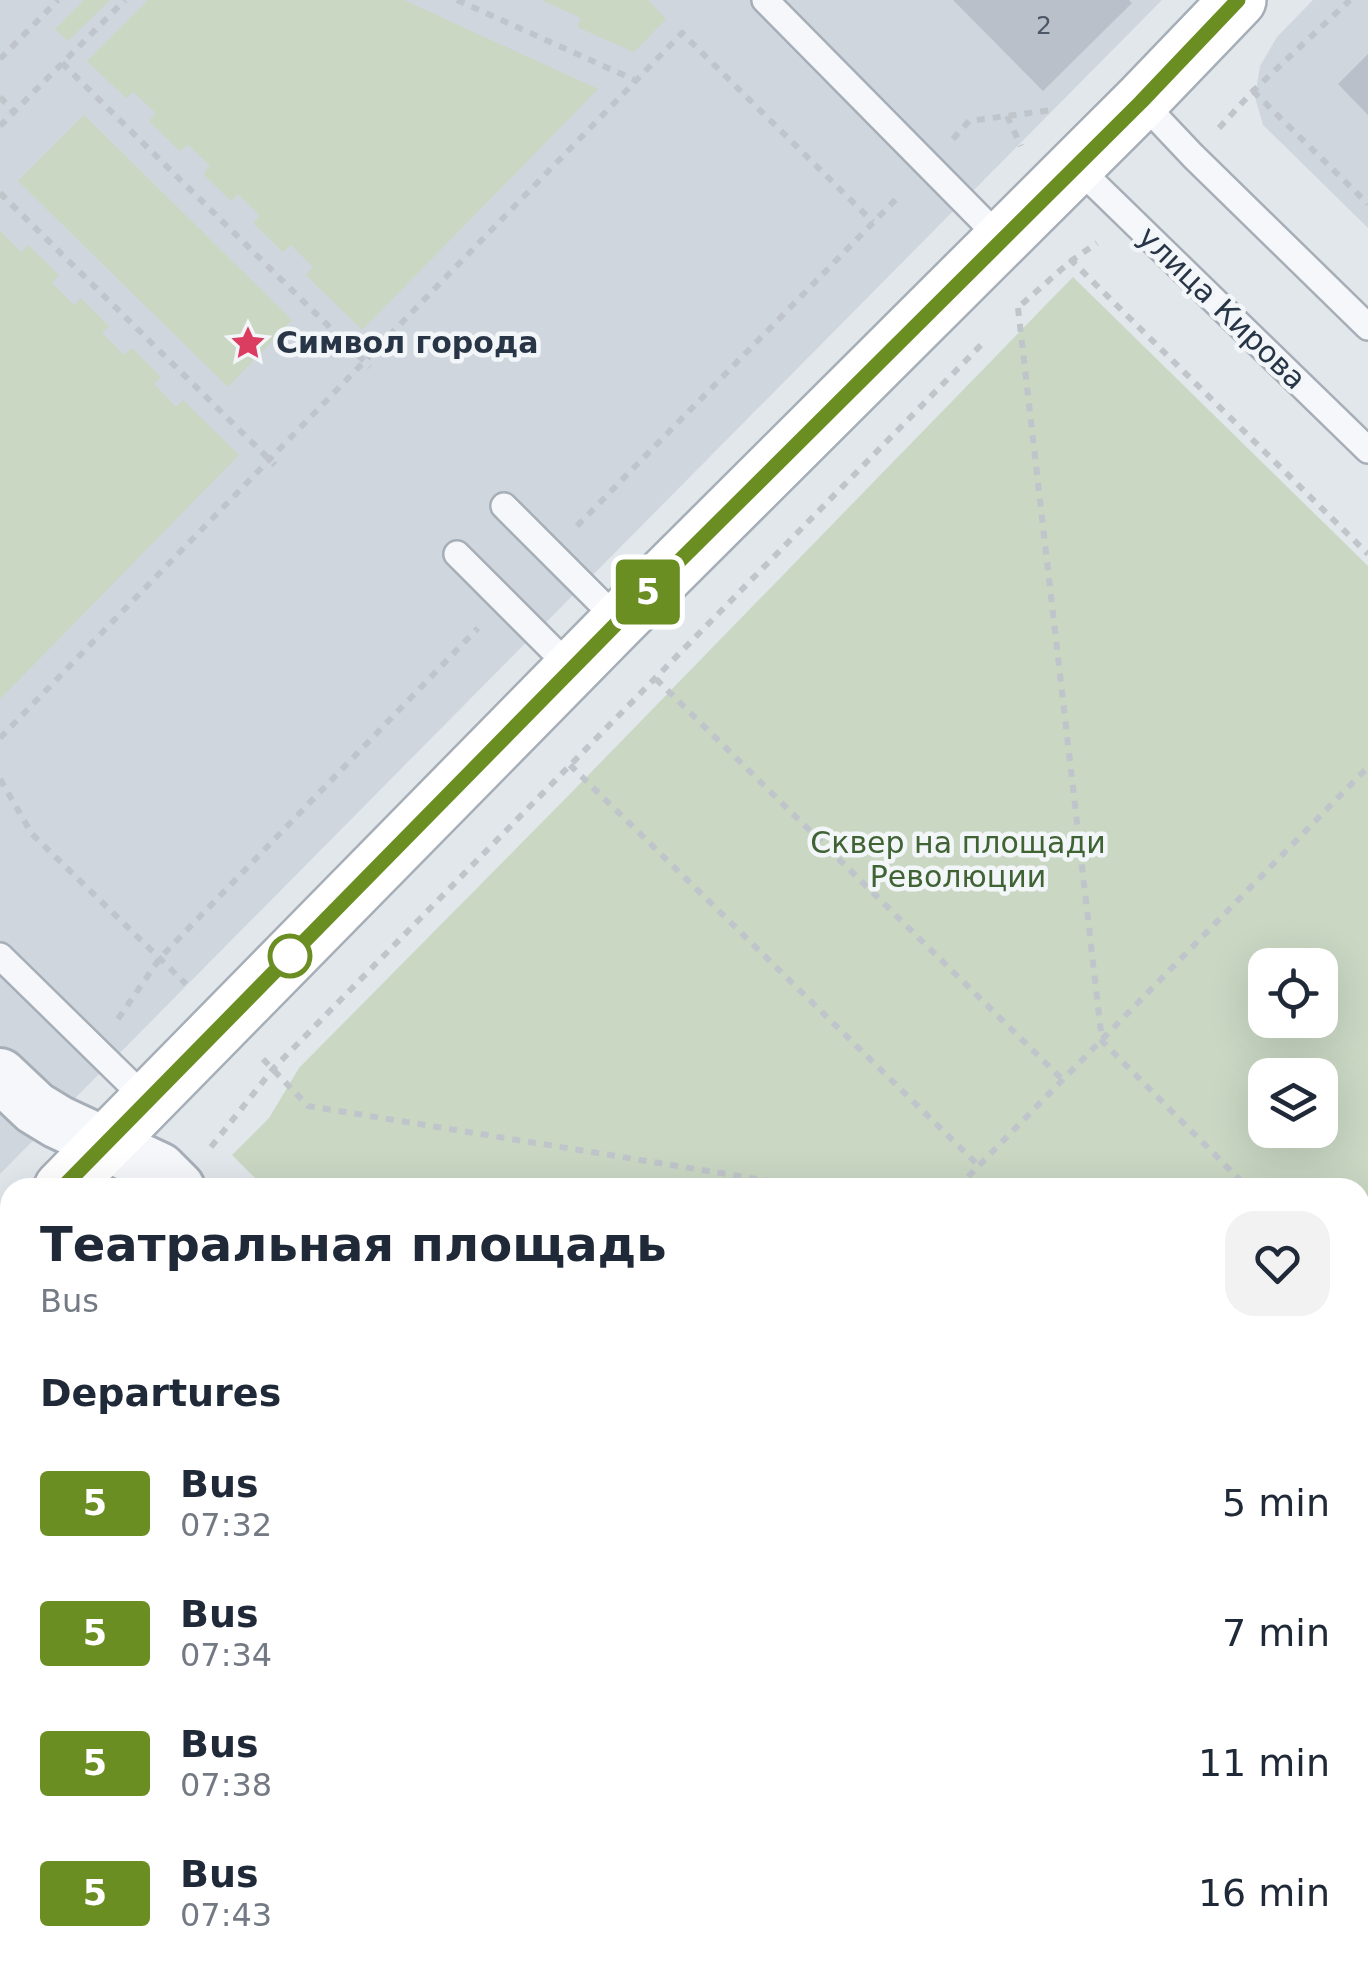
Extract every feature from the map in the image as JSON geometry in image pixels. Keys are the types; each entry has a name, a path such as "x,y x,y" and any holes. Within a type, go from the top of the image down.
{"street":[{"path":"71,1178 1238,0"},
{"path":"0,1075 35,1108 158,1168 168,1178"}],"lane":[{"path":"764,0 1002,240"},
{"path":"1141,102 1368,328"},
{"name":"улица Кирова","path":"1076,166 1368,450"},
{"path":"504,506 620,620"},
{"path":"457,554 573,670"},
{"path":"0,956 147,1100"}],"path":[{"path":"0,58 58,0"},
{"path":"0,126 125,0"},
{"path":"457,0 637,81"},
{"path":"0,738 368,364 682,33 874,222"},
{"path":"62,63 368,364"},
{"path":"1253,90 1368,204"},
{"path":"0,97 14,112"},
{"path":"0,193 272,462"},
{"path":"1072,261 1368,554"},
{"path":"1004,322 1018,308 1102,1040 1238,1178"},
{"path":"184,1178 273,1069 990,336"},
{"path":"656,679 1062,1079"},
{"path":"570,765 978,1165"},
{"path":"966,1178 1368,768"},
{"path":"0,778 32,834 160,958"},
{"path":"273,1069 308,1106 751,1178"}],"shaded area":[{"path":"0,0 1162,0 0,1174"},
{"path":"1313,0 1368,0 1368,228 1263,125 1255,97 1260,66 1277,37"}],"green space":[{"path":"84,0 110,0 68,41 55,29"},
{"path":"148,0 404,0 598,89 362,330 306,275 313,267 291,245 283,252 253,223 260,216 238,194 231,201 203,174 210,166 188,145 180,151 149,121 156,113 133,92 126,98 87,61"},
{"path":"541,0 648,0 666,19 634,52 577,27 581,18"},
{"path":"84,115 292,320 228,387 18,181"},
{"path":"0,231 21,252 28,245 59,275 52,283 74,305 81,298 109,326 102,333 124,355 132,348 161,377 154,384 176,407 183,400 239,455 0,699"},
{"name":"Сквер на площади Революции","path":"1073,277 1368,566 1368,1178 255,1178 232,1155 269,1118 299,1068"}],"building":[{"path":"953,0 1129,0 1132,3 1043,91"},
{"path":"1368,54 1368,115 1338,84"}],"bus line":[{"name":"5","path":"72,1178 1238,0"}],"place":[{"name":"Символ города","path":"248,343"}]}
